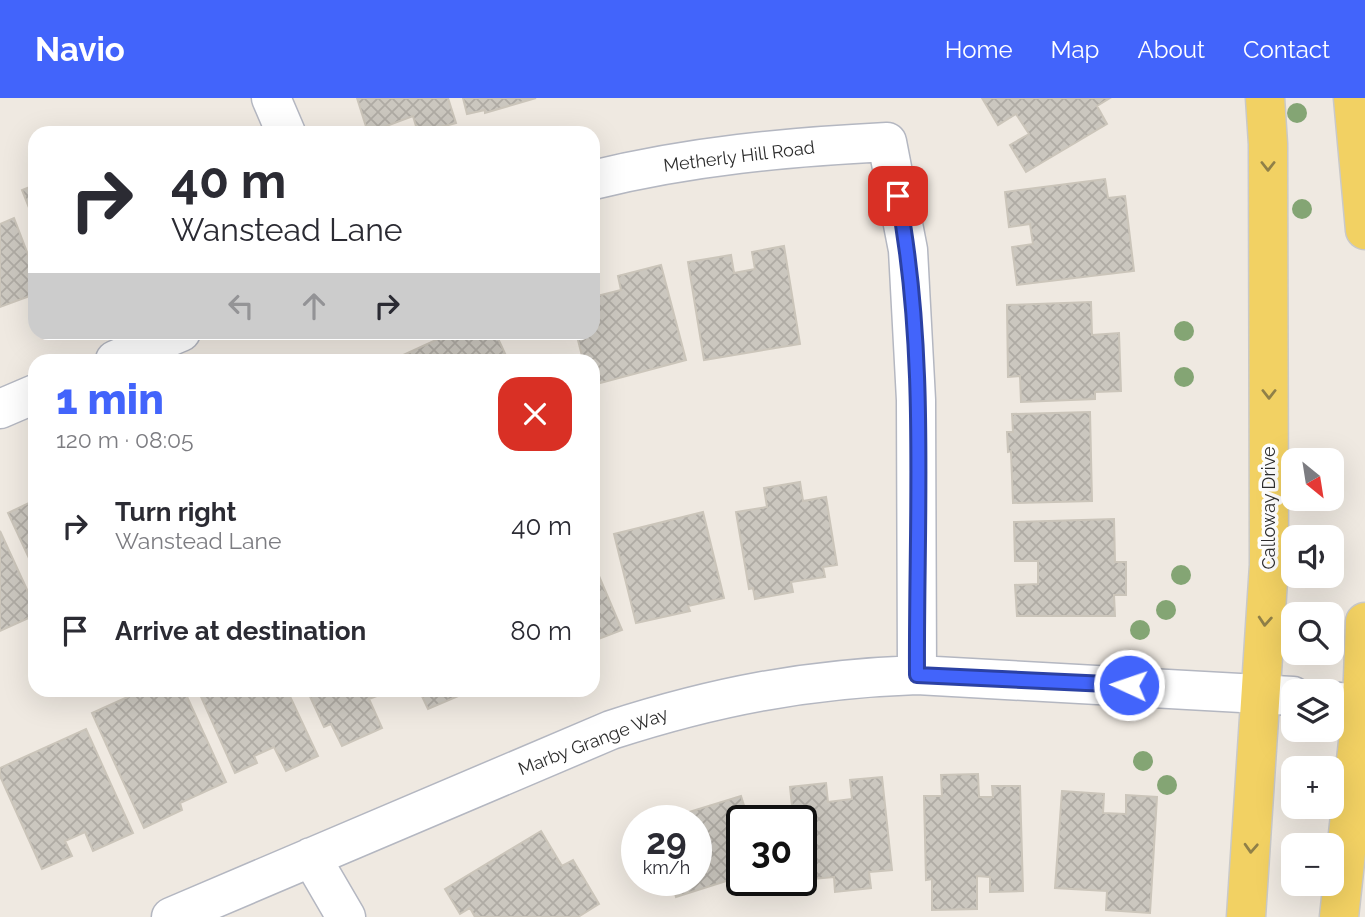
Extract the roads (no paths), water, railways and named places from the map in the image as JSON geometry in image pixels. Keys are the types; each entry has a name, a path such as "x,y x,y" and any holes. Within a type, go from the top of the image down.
{"main road":[{"name":"Calloway Drive","path":"1246,917 1276,694 1269,551 1268,144 1265,98"},
{"path":"1353,98 1365,230"},
{"path":"1339,917 1353,704 1365,622"}],"street":[{"path":"271,98 283,126"},
{"name":"Metherly Hill Road","path":"600,179 707,157 797,147 887,142 908,250 916,400 917,675"},
{"path":"129,354 161,340"},
{"path":"0,409 28,397"},
{"name":"Marby Grange Way","path":"171,917 611,730 686,706 777,686 854,677 917,675 1276,694"},
{"path":"312,857 346,917"}]}
